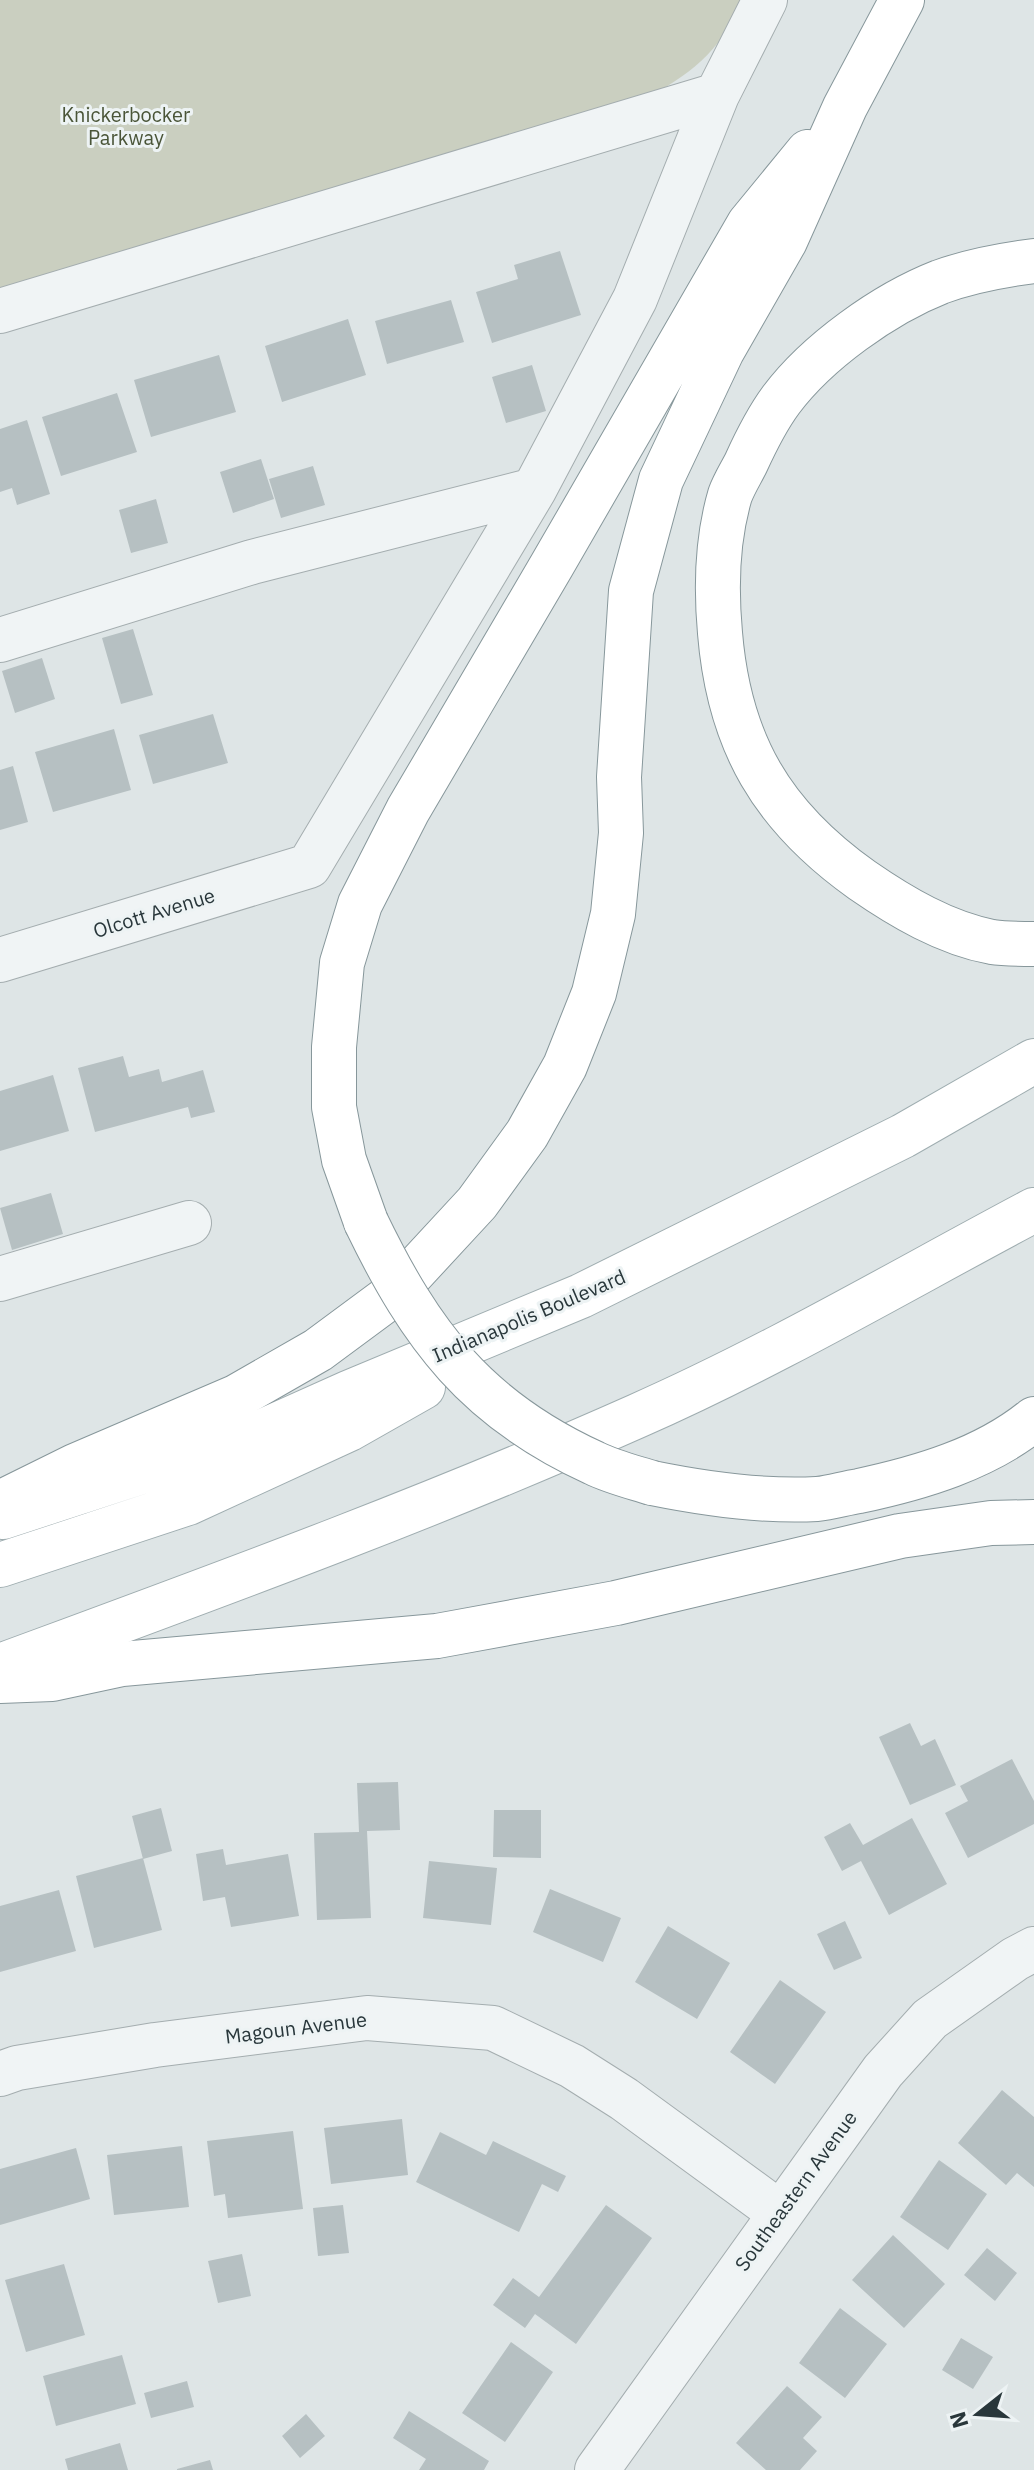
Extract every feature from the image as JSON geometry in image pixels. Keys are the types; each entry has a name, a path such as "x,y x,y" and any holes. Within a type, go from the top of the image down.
{"main road":[{"path":"0,1503 75,1466 236,1397 318,1350 391,1296 477,1203 527,1134 565,1066 594,993 613,914 621,833 619,777 631,591 661,480 722,351 785,241 845,107 902,0"},
{"path":"845,107 749,224 408,810 360,904 342,963 334,1047 334,1107 344,1160 366,1222 390,1273 450,1360 486,1396 531,1429 595,1464 652,1483 707,1495 819,1499 928,1474 980,1453 1034,1419"},
{"path":"1034,261 998,266 939,282 894,306 816,361 790,390 756,442 730,495 720,553 718,613 723,671 736,723 758,773 793,818 842,865 889,899 939,925 992,942 1034,944"},
{"name":"Indianapolis Boulevard","path":"0,1518 252,1436 581,1296 903,1136 1034,1061"},
{"path":"0,1666 380,1525 638,1416 790,1342 1034,1210"},
{"path":"0,1565 188,1503 349,1429 581,1296"},
{"path":"0,1681 52,1679 122,1664 437,1636 616,1603 900,1536 991,1523 1034,1522"}],"street":[{"path":"0,640 252,562 534,490 635,299 717,95 765,0"},
{"path":"0,311 717,95"},
{"name":"Olcott Avenue","path":"0,960 309,866 534,490"},
{"path":"0,1279 189,1223"},
{"name":"Southeastern Avenue","path":"597,2470 883,2071 930,2019 1034,1949"},
{"name":"Magoun Avenue","path":"0,2074 17,2068 155,2045 367,2018 493,2028 572,2066 624,2099 780,2213"}],"green space":[{"name":"Knickerbocker Parkway","path":"0,0 744,0 724,35 701,61 640,102 0,297"}],"building":[{"path":"560,251 581,315 492,343 476,292 518,279 514,265"},
{"path":"451,300 464,342 387,364 375,321"},
{"path":"348,319 366,375 282,402 265,346"},
{"path":"219,355 236,412 151,437 134,380"},
{"path":"532,365 546,411 506,423 492,377"},
{"path":"117,393 137,452 61,476 42,417"},
{"path":"27,420 50,494 17,505 12,488 0,492 0,429"},
{"path":"261,459 274,499 233,513 220,472"},
{"path":"313,466 325,505 281,518 269,479"},
{"path":"156,499 168,543 131,553 119,510"},
{"path":"133,629 153,695 121,704 102,638"},
{"path":"42,658 55,699 15,713 2,671"},
{"path":"213,714 228,763 153,784 139,735"},
{"path":"114,729 131,790 53,812 35,752"},
{"path":"13,766 28,822 0,830 0,770"},
{"path":"123,1056 129,1077 159,1069 162,1082 203,1070 215,1112 191,1118 188,1107 95,1132 78,1068"},
{"path":"53,1075 69,1131 0,1151 0,1091"},
{"path":"51,1193 63,1234 12,1250 0,1208"},
{"path":"910,1723 921,1746 935,1739 956,1785 910,1805 879,1737"},
{"path":"1012,1759 1034,1801 1034,1824 968,1858 945,1813 968,1801 960,1786"},
{"path":"398,1782 400,1830 367,1831 371,1918 317,1920 314,1833 359,1832 357,1783"},
{"path":"161,1808 172,1851 143,1859 132,1816"},
{"path":"494,1810 541,1810 541,1858 493,1857"},
{"path":"912,1818 947,1884 889,1915 861,1861 842,1871 824,1837 850,1823 863,1845"},
{"path":"223,1849 226,1865 288,1854 299,1916 231,1927 225,1897 203,1901 196,1854"},
{"path":"143,1858 162,1930 94,1948 76,1876"},
{"path":"429,1861 497,1868 491,1925 423,1918"},
{"path":"550,1889 621,1918 603,1962 533,1932"},
{"path":"59,1890 76,1951 0,1972 0,1906"},
{"path":"845,1921 862,1958 834,1970 817,1934"},
{"path":"668,1926 730,1963 697,2019 635,1982"},
{"path":"780,1980 826,2012 775,2084 730,2052"},
{"path":"1002,2090 1034,2117 1034,2187 1017,2173 1006,2185 958,2143"},
{"path":"402,2119 408,2175 331,2184 324,2128"},
{"path":"293,2131 303,2209 228,2218 225,2194 214,2196 207,2141"},
{"path":"440,2132 486,2155 493,2141 566,2176 558,2192 542,2184 519,2232 416,2182"},
{"path":"182,2146 189,2207 114,2215 107,2155"},
{"path":"76,2148 90,2199 0,2225 0,2169"},
{"path":"939,2160 987,2194 948,2250 900,2217"},
{"path":"343,2205 349,2253 318,2256 313,2208"},
{"path":"606,2205 652,2238 576,2344 535,2314 525,2328 493,2305 513,2278 539,2297"},
{"path":"893,2235 945,2284 904,2328 852,2280"},
{"path":"987,2248 1017,2273 995,2301 964,2275"},
{"path":"242,2254 251,2296 218,2303 208,2261"},
{"path":"64,2264 85,2335 26,2352 5,2280"},
{"path":"840,2308 887,2344 845,2398 799,2363"},
{"path":"961,2338 993,2357 973,2389 942,2370"},
{"path":"511,2342 553,2372 505,2442 462,2413"},
{"path":"122,2355 136,2404 56,2426 43,2376"},
{"path":"187,2381 194,2407 151,2418 144,2393"},
{"path":"787,2386 822,2417 803,2438 817,2451 800,2470 766,2470 736,2443"},
{"path":"409,2411 489,2461 484,2470 419,2470 426,2459 393,2438"},
{"path":"306,2414 325,2436 300,2458 282,2436"},
{"path":"120,2443 128,2470 68,2470 65,2459"},
{"path":"210,2460 213,2470 177,2470 177,2469"}]}
